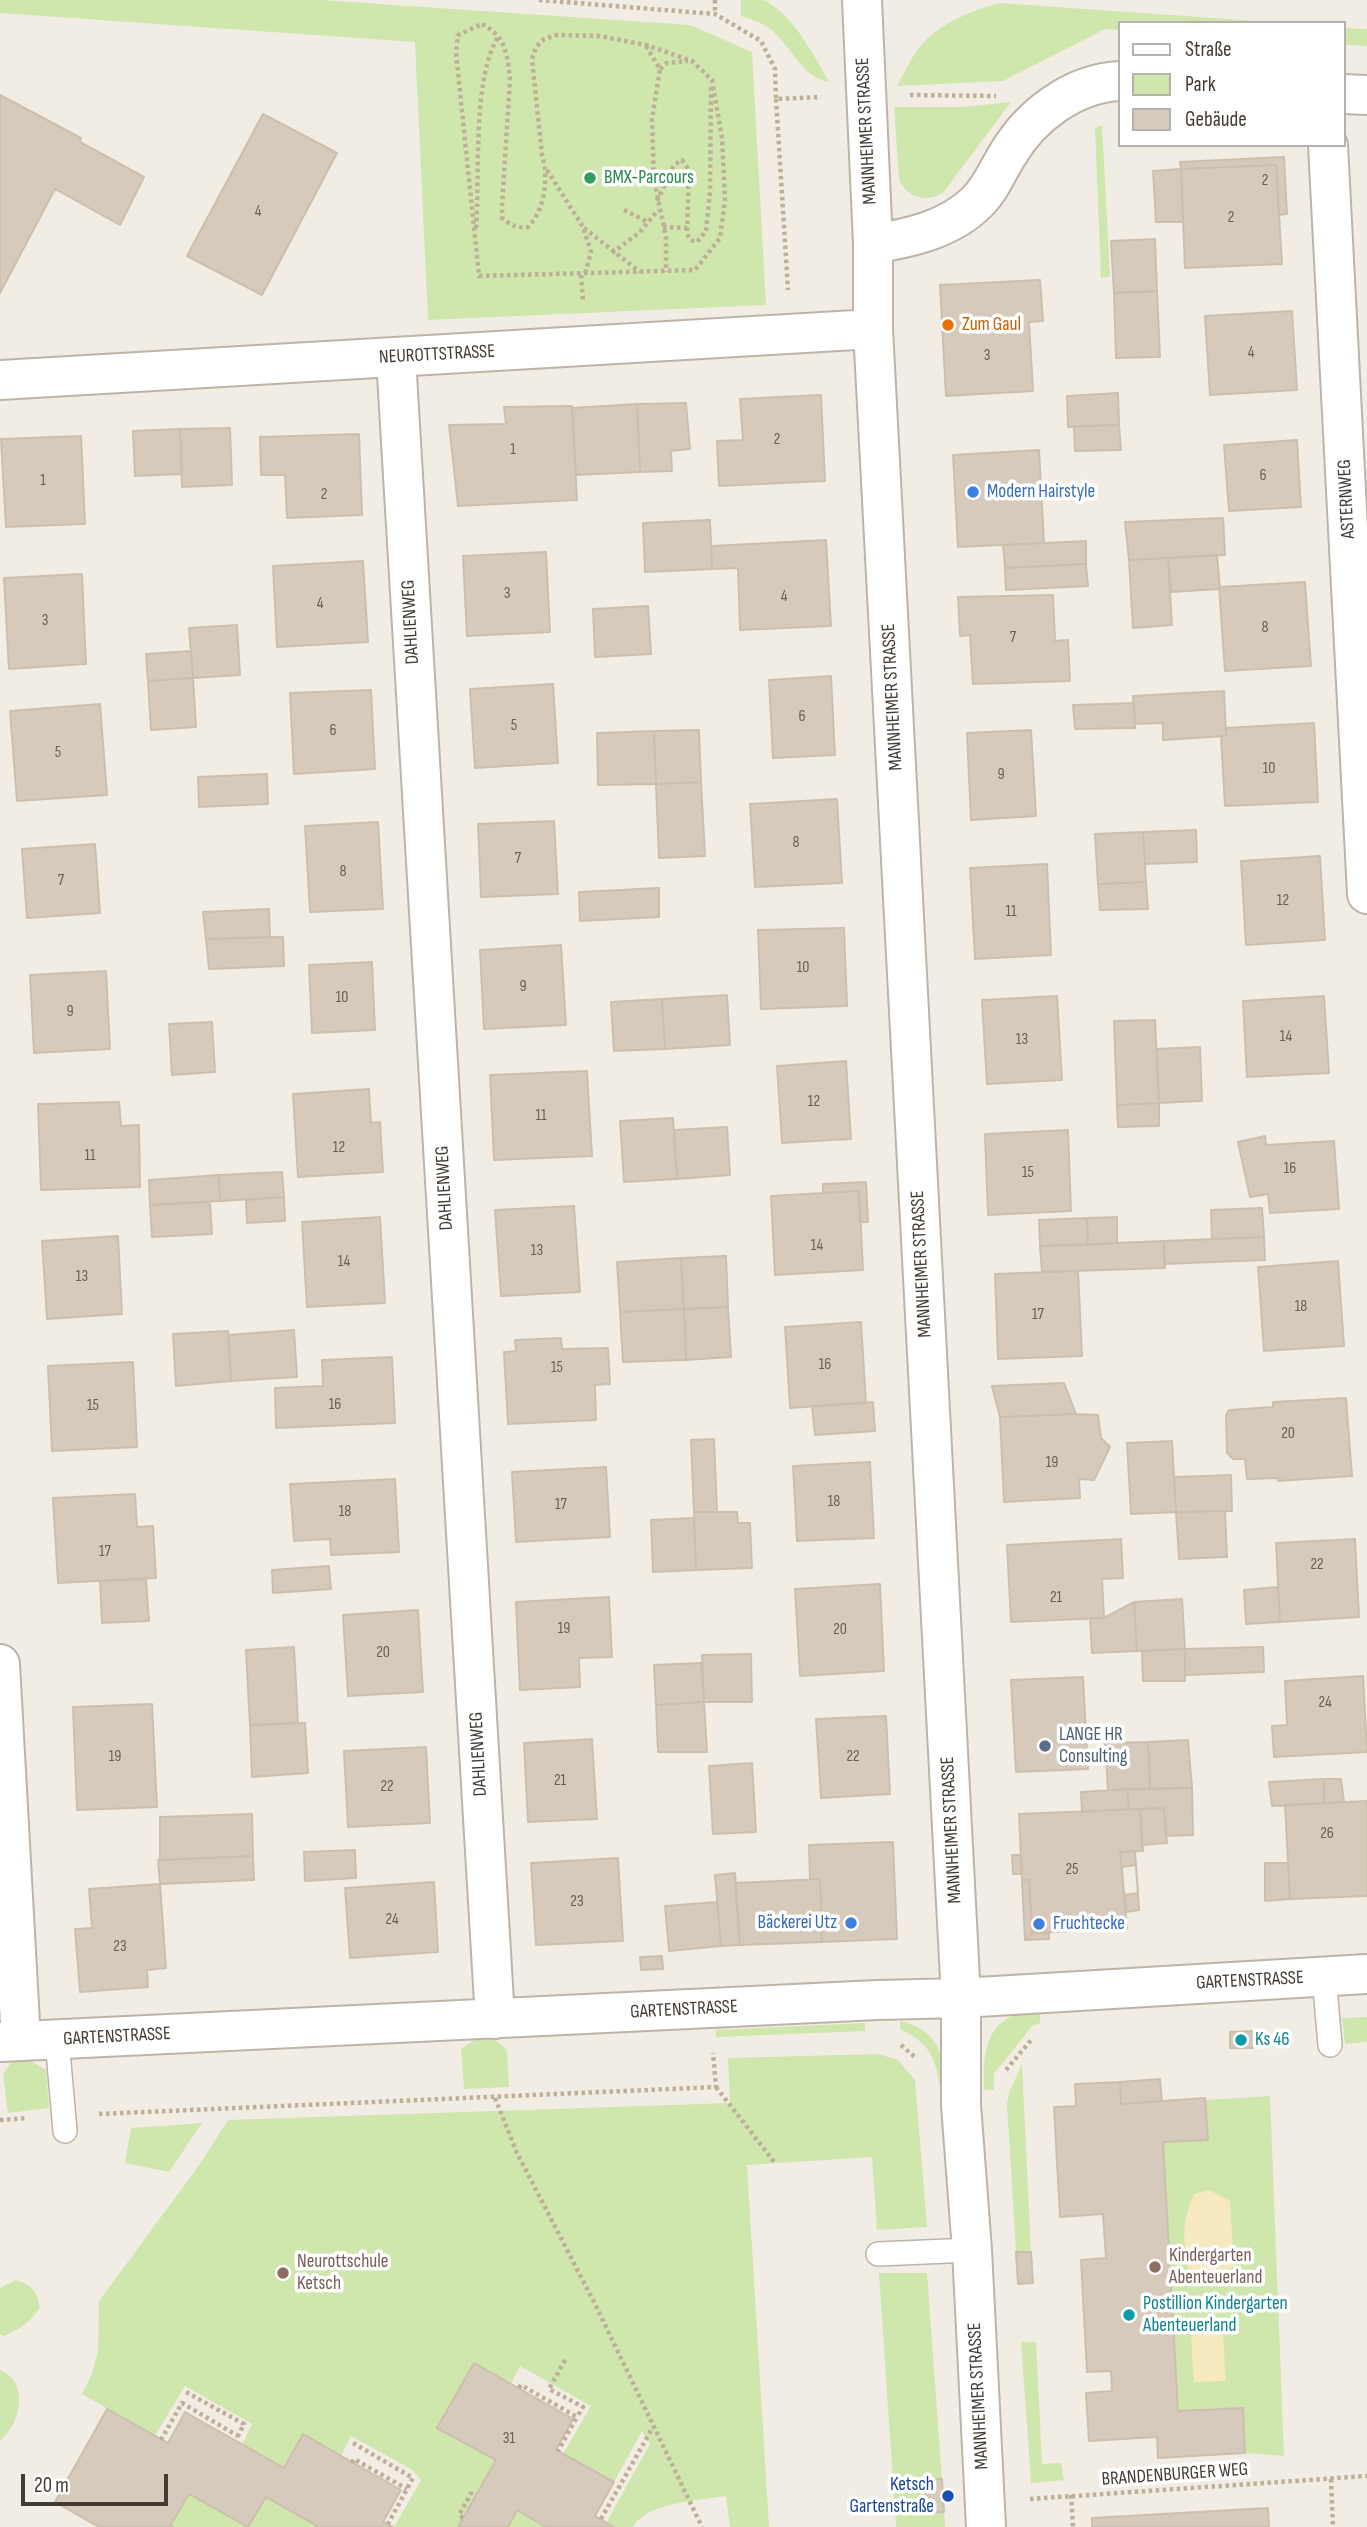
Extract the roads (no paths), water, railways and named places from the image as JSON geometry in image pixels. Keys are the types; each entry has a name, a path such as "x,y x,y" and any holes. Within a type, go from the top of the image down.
{"street":[{"name":"MANNHEIMER STRASSE","path":"862,0 873,244 873,330 961,1998 961,2105 972,2250 985,2515"},
{"path":"873,244 911,238 951,222 975,204 990,187 1009,152 1031,123 1067,95 1118,82"},
{"path":"1346,94 1367,95"},
{"name":"ASTERNWEG","path":"1328,147 1367,894"},
{"name":"NEUROTTSTRASSE","path":"0,380 873,330"},
{"name":"DAHLIENWEG","path":"396,358 495,2019"},
{"path":"0,1664 26,2041"},
{"name":"GARTENSTRASSE","path":"26,2041 961,1998 1367,1974"}],"lane":[{"path":"1324,1976 1330,2045"},
{"path":"26,2041 64,2123"},
{"path":"878,2254 972,2250"}],"place":[{"name":"BMX-Parcours","path":"590,178"},
{"name":"Zum Gaul","path":"948,325"},
{"name":"Modern Hairstyle","path":"973,492"},
{"name":"LANGE HR Consulting","path":"1045,1746"},
{"name":"Bäckerei Utz","path":"851,1923"},
{"name":"Fruchtecke","path":"1039,1924"},
{"name":"Ks 46","path":"1241,2040"},
{"name":"Kindergarten Abenteuerland","path":"1155,2267"},
{"name":"Neurottschule Ketsch","path":"283,2273"},
{"name":"Postillion Kindergarten Abenteuerland","path":"1129,2315"},
{"name":"Ketsch Gartenstraße","path":"948,2496"}]}
